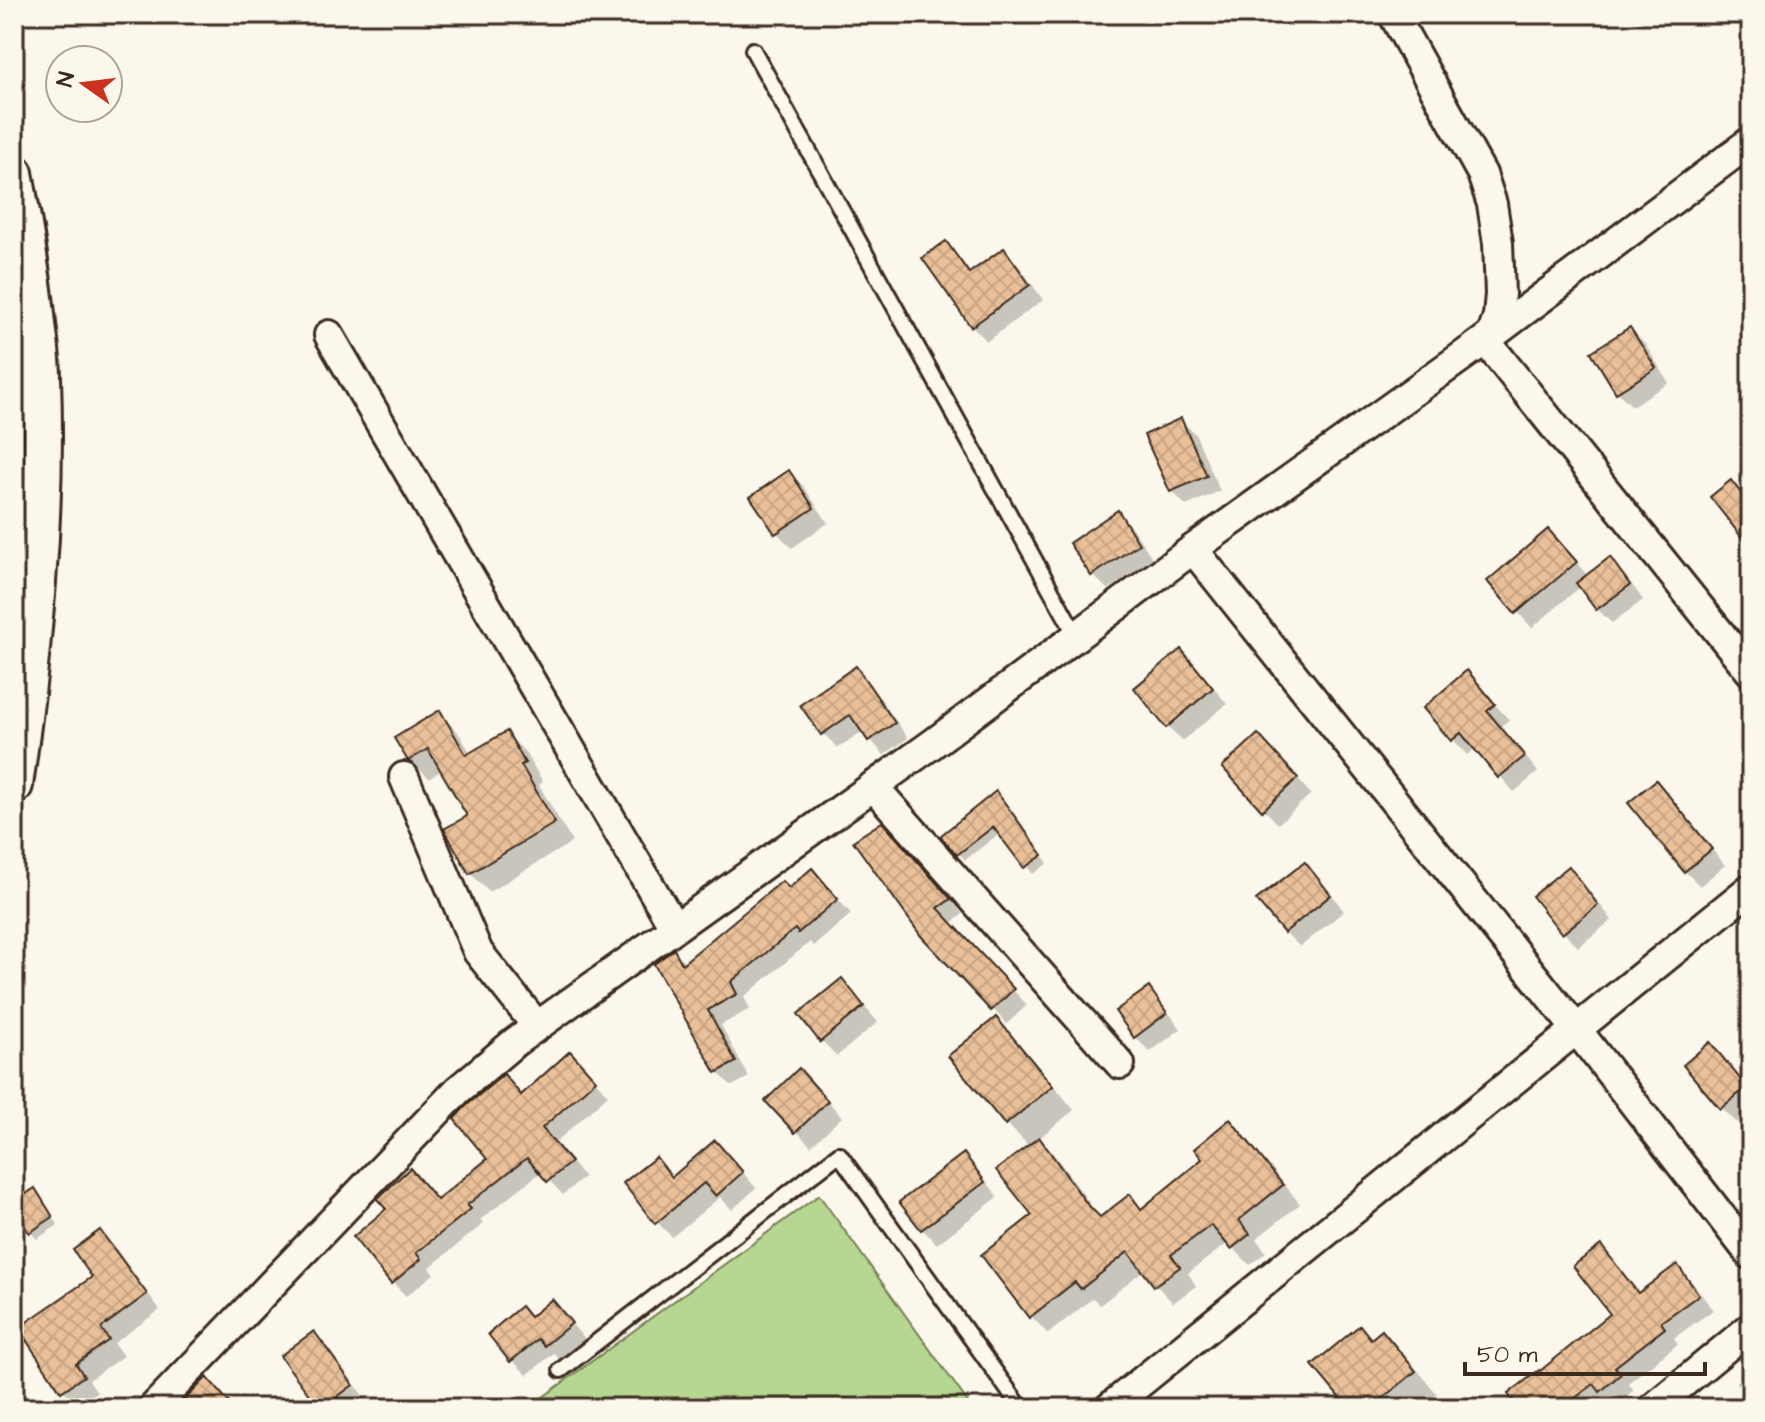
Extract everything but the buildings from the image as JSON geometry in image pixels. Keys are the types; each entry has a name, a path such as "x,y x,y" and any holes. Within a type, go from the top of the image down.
{"street":[{"path":"1393,14 1482,174 1492,204 1498,243 1500,294 1498,316 1489,337"},
{"path":"153,1408 458,1090 537,1026 873,786 1193,549 1489,337 1751,141"},
{"path":"14,173 30,260 41,361 43,471 40,557 30,668 14,785"},
{"path":"329,335 674,927"},
{"path":"1489,337 1751,672"},
{"path":"1193,549 1577,1030 1751,1255"},
{"path":"404,777 478,952 537,1026"},
{"path":"873,786 1120,1064"},
{"path":"1109,1408 1751,888"},
{"path":"1653,1408 1751,1327"}],"lane":[{"path":"753,50 1077,637"},
{"path":"561,1370 839,1154 1021,1408"}],"green space":[{"path":"819,1195 972,1408 545,1408 539,1400"}]}
